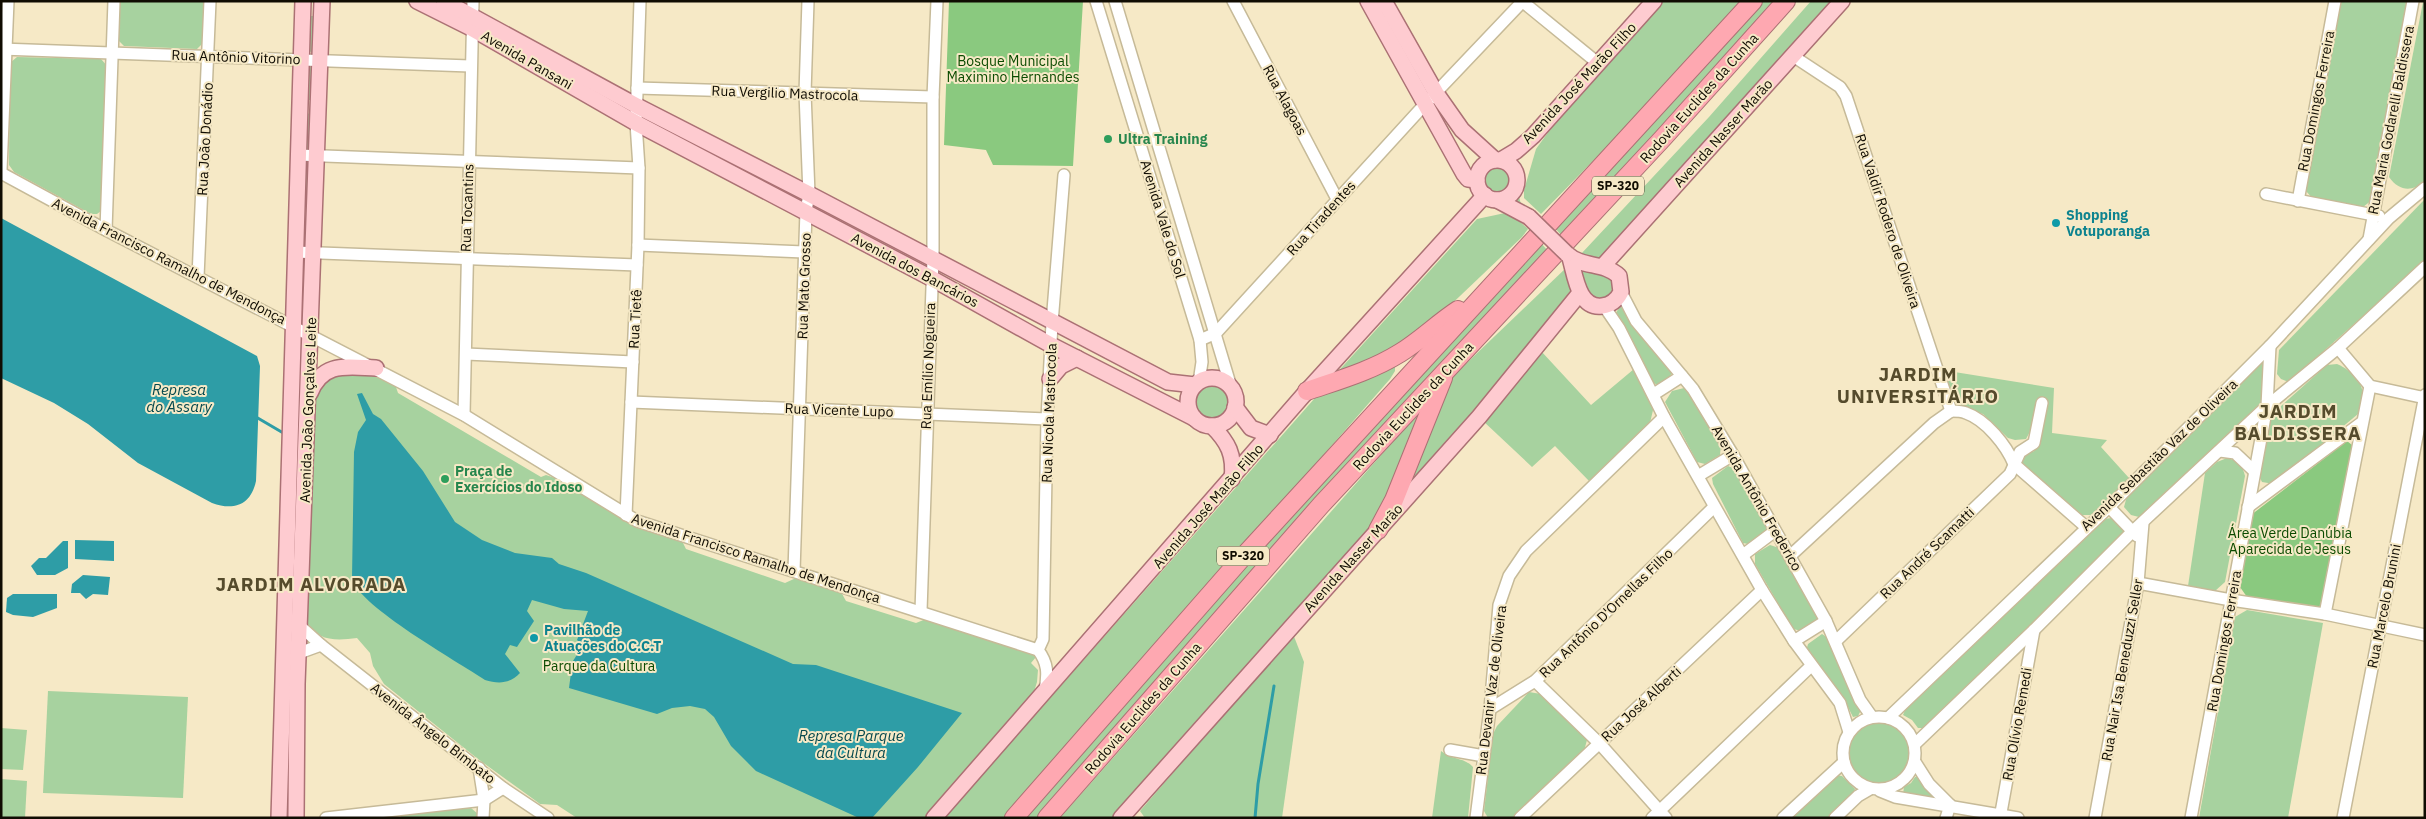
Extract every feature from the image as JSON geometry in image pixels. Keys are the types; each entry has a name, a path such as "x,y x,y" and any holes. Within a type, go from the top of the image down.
{"highway":[{"name":"Rodovia Euclides da Cunha","path":"1014,818 1241,558 1478,298 1646,120 1752,1"},
{"name":"Rodovia Euclides da Cunha","path":"1047,818 1321,505 1446,368 1663,138 1786,1"},
{"path":"1307,391 1383,363 1402,352 1436,324 1478,298"},
{"path":"1378,530 1394,500 1446,368"}],"main road":[{"name":"Avenida Pansani","path":"417,1 472,15 636,123"},
{"name":"Avenida Pansani","path":"444,1 636,106"},
{"path":"1368,1 1407,56 1431,98 1464,174 1468,179 1477,180"},
{"path":"1384,1 1407,56"},
{"name":"Avenida José Marão Filho","path":"1498,160 1516,151 1533,136 1654,1"},
{"name":"Avenida Nasser Marão","path":"1604,266 1842,1"},
{"path":"303,5 321,7"},
{"name":"Avenida João Gonçalves Leite","path":"279,818 292,324 303,5"},
{"name":"Avenida João Gonçalves Leite","path":"296,818 299,653 321,7"},
{"path":"1431,98 1462,130 1498,160 1510,165 1527,216"},
{"name":"Avenida dos Bancários","path":"636,106 933,258 1052,323 1168,382 1197,383"},
{"path":"300,107 318,108"},
{"name":"Avenida dos Bancários","path":"636,123 931,278 1051,345 1194,418"},
{"path":"1498,160 1482,166 1477,180 1480,191 1527,216 1568,256 1592,265 1604,266"},
{"path":"1490,198 1508,196 1512,192 1516,180"},
{"name":"Avenida José Marão Filho","path":"934,818 1307,391 1490,198"},
{"path":"296,211 315,211"},
{"path":"1568,256 1580,293 1592,305 1604,306 1615,301 1621,292"},
{"name":"Avenida Antônio Frederico","path":"1604,266 1619,276 1621,292"},
{"name":"Avenida Nasser Marão","path":"1121,818 1479,417 1580,293"},
{"path":"1050,379 1061,366 1077,358"},
{"path":"308,399 315,382 326,371 342,367 376,368"},
{"path":"1212,426 1224,422 1233,413 1235,407 1234,393 1231,387 1219,379 1212,378 1197,383 1191,391 1188,405 1194,418 1199,422 1212,426 1224,438 1232,452 1232,479"},
{"path":"1235,407 1251,428 1270,435"},
{"path":"280,794 297,794"}],"street":[{"path":"1,171 4,49 8,1"},
{"path":"106,230 114,1"},
{"name":"Rua João Donádio","path":"198,277 210,1"},
{"path":"636,106 640,1"},
{"name":"Rua Mato Grosso","path":"794,571 801,409 804,252 809,194 805,93 808,1"},
{"name":"Rua Emílio Nogueira","path":"921,610 926,413 933,258 933,97 937,1"},
{"name":"Avenida Vale do Sol","path":"1096,1 1200,340 1202,362 1197,383"},
{"name":"Avenida Vale do Sol","path":"1115,1 1231,387"},
{"name":"Rua Alagoas","path":"1233,1 1337,199"},
{"name":"Rua Domingos Ferreira","path":"2298,201 2335,1"},
{"name":"Rua Maria Godarelli Baldissera","path":"2368,239 2413,1"},
{"path":"1523,2 1599,64"},
{"name":"Rua Tiradentes","path":"1216,333 1337,199 1523,2"},
{"name":"Rua Tocantins","path":"464,415 472,15"},
{"name":"Rua Antônio Vitorino","path":"4,49 470,66"},
{"name":"Rua Valdir Rodero de Oliveira","path":"1793,56 1840,87 1846,96 1950,410"},
{"name":"Rua Vergilio Mastrocola","path":"637,88 933,97"},
{"name":"Rua Tietê","path":"626,515 638,245 639,168 636,106"},
{"path":"298,155 468,163 639,168"},
{"name":"Avenida Francisco Ramalho de Mendonça","path":"1,171 106,230 292,324 464,415 637,521 921,610 1038,650"},
{"path":"1151,179 1168,174"},
{"name":"Rua Nicola Mastrocola","path":"1038,650 1043,639 1047,419 1052,323 1064,175"},
{"name":"Avenida Sebastião Vaz de Oliveira","path":"1888,718 2109,507 2270,346 2368,239 2389,218 2425,188"},
{"path":"2266,194 2389,218"},
{"path":"1170,243 1187,237"},
{"path":"638,245 804,252"},
{"path":"295,252 637,265"},
{"path":"1914,744 2034,630 2139,526 2267,406 2338,348 2425,267"},
{"name":"Avenida Antônio Frederico","path":"1621,292 1636,321 1693,389 1733,456 1826,621 1836,640 1860,700 1872,717"},
{"path":"1604,306 1619,328 1664,417 1762,590 1811,666 1840,703 1849,732"},
{"path":"1200,340 1216,333"},
{"name":"Rua Domingos Ferreira","path":"2191,818 2248,507 2253,470 2267,406 2270,346"},
{"path":"2338,348 2370,386 2425,397"},
{"path":"466,354 633,362"},
{"path":"1654,394 1682,376"},
{"path":"2325,614 2370,386"},
{"name":"Rua Marcelo Brunini","path":"2343,818 2425,397"},
{"name":"Rua Vicente Lupo","path":"631,402 1047,419"},
{"name":"Rua André Scamatti","path":"1836,640 2010,474 2020,452 2034,443 2042,403"},
{"path":"1790,556 1950,410 1965,412 1978,419 2008,450 2014,464 2086,527"},
{"name":"Rua Devanir Vaz de Oliveira","path":"1476,818 1490,709 1500,605 1509,576 1526,551 1664,417"},
{"path":"2248,507 2362,423"},
{"path":"2220,451 2234,453 2253,470"},
{"path":"1698,476 1733,456"},
{"name":"Rua Antônio D'Ornellas Filho","path":"1490,709 1535,681 1714,507"},
{"path":"2109,507 2139,526"},
{"name":"Rua Nair Isa Beneduzzi Seller","path":"2096,818 2138,583 2143,546 2139,526"},
{"path":"1743,555 1775,531"},
{"path":"2138,583 2231,600 2325,614 2425,634"},
{"name":"Rua José Alberti","path":"1520,818 1762,590"},
{"path":"1794,641 1826,621"},
{"name":"Avenida Ângelo Bimbato","path":"300,626 322,646 503,788 548,818"},
{"name":"Rua Olívio Remedi","path":"2000,816 2034,630"},
{"path":"299,653 322,646"},
{"path":"1038,650 1045,661 1048,675 1045,690"},
{"path":"1535,681 1600,744 1659,816 1811,666"},
{"path":"1835,818 1858,796 1873,789 1889,789 1900,783 1910,774 1915,762 1914,744 1909,732 1900,723 1888,718 1872,717 1863,720 1849,732 1843,752 1844,762 1854,779 1873,789 1895,797 2018,818"},
{"path":"1450,750 1484,756"},
{"path":"1783,818 1844,762"},
{"path":"1915,762 1929,784 1950,805"},
{"path":"479,768 484,800 483,818"},
{"path":"326,818 391,814 484,800 503,788"},
{"path":"1946,818 1950,805"}],"green space":[{"path":"120,1 205,1 203,43 197,49 124,46 119,41"},
{"name":"Bosque Municipal Maximino Hernandes","path":"949,1 1083,1 1073,166 993,165 986,150 944,145"},
{"path":"1662,1 1740,1 1639,114 1541,214 1524,198 1524,190 1536,149 1570,102"},
{"path":"1759,1 1780,1 1563,237 1554,227"},
{"path":"1811,1 1837,1 1597,262 1581,254 1709,117"},
{"path":"2341,1 2408,1 2372,200 2363,207 2313,199 2306,191"},
{"path":"2423,2 2425,3 2425,182 2410,189 2397,185 2389,177"},
{"path":"310,16 315,16 314,53 306,50"},
{"path":"17,57 101,59 108,67 101,211 97,214 91,214 14,172 9,165 10,63"},
{"path":"309,66 313,66 313,100 307,100"},
{"path":"306,113 311,114 310,151 306,151"},
{"path":"1497,161 1509,167 1515,179 1509,191 1497,197 1485,191 1479,179 1485,167"},
{"path":"303,164 310,166 309,205 303,208"},
{"path":"1516,185 1523,212 1504,199 1513,192"},
{"path":"2425,199 2425,261 2289,382 2281,379 2277,374 2279,350"},
{"path":"1505,213 1516,218 1528,229 1522,237 1419,335 1333,377 1477,219"},
{"path":"1539,241 1549,252 1041,818 1022,818 1208,603"},
{"path":"301,259 305,260 304,308 301,308"},
{"path":"1567,267 1574,282 1565,303 1518,362 1415,479 1411,476 1449,380"},
{"path":"1587,268 1608,275 1615,283 1611,300 1589,299 1578,270"},
{"path":"1620,307 1624,308 1672,370 1670,378 1660,385 1652,383 1625,326 1616,316"},
{"path":"1541,351 1591,405 1634,369 1654,406 1649,427 1590,482 1555,446 1532,467 1482,420"},
{"path":"2260,363 2264,363 2262,402 2258,409 2143,518 2131,515 2124,507 2127,496"},
{"path":"2337,364 2356,378 2363,391 2362,406 2358,414 2274,484 2262,482 2259,476 2267,425 2272,414 2327,365"},
{"path":"1395,365 1395,371 1390,379 1006,818 944,818 1322,390"},
{"name":"Parque da Cultura","path":"358,369 394,381 398,393 541,477 546,475 555,478 626,519 681,539 686,549 785,583 796,578 841,592 846,601 916,623 926,619 1034,654 1036,657 1031,663 1038,670 1033,695 928,818 577,818 557,805 540,804 478,759 384,684 373,666 370,653 357,638 327,638 315,633 305,621 313,405 316,389 325,377"},
{"path":"1942,370 2054,388 2052,433 2107,440 2101,447 2129,478 2092,515 2082,515 2020,465 2020,460 2028,452 2033,452 2039,444 2048,406 2046,402 2026,439 2015,440 2008,438 1983,414 1960,408 1953,403"},
{"path":"1216,382 1223,385 1229,391 1232,402 1231,410 1223,419 1216,422 1208,422 1201,419 1193,410 1192,398 1195,391 1204,383"},
{"path":"1684,388 1693,394 1721,445 1720,455 1705,464 1697,462 1665,402 1672,391"},
{"path":"1421,410 1386,509 1117,818 1060,818"},
{"name":"Área Verde Danúbia Aparecida de Jesus","path":"2347,441 2352,445 2323,604 2315,609 2247,597 2240,587 2251,515"},
{"path":"2227,458 2239,464 2245,476 2225,582 2215,591 2188,586 2205,473 2217,462"},
{"path":"1728,466 1735,469 1768,527 1767,533 1748,544 1743,543 1713,484 1712,478"},
{"path":"2112,518 2124,531 2122,539 1929,725 1918,728 1912,720 1903,715 1906,708 2103,519"},
{"path":"1770,545 1782,549 1818,615 1816,622 1802,631 1793,629 1755,564 1755,554"},
{"path":"2247,610 2323,623 2288,818 2199,818 2235,617"},
{"path":"1293,634 1304,662 1282,818 1145,818 1140,811"},
{"path":"1822,634 1828,638 1861,710 1858,716 1853,717 1846,703 1806,651 1808,644"},
{"path":"48,691 188,697 183,798 43,793"},
{"path":"1529,692 1541,694 1587,740 1584,751 1513,818 1488,818 1484,811 1493,734 1497,726"},
{"path":"1879,721 1891,723 1901,730 1908,740 1910,752 1908,764 1901,774 1891,781 1879,783 1867,781 1857,774 1850,764 1848,752 1850,740 1857,730 1867,723"},
{"path":"1,728 27,730 23,770 1,769"},
{"path":"1441,751 1473,767 1468,818 1432,818"},
{"path":"1835,775 1842,776 1855,789 1853,795 1830,818 1790,818"},
{"path":"1919,776 1934,798 1903,794 1904,787 1911,783 1915,777"},
{"path":"1,779 27,781 25,818 1,818"},
{"path":"471,808 478,814 478,818 399,818 404,814"}],"water":[{"name":"Represa do Assary","path":"1,218 257,356 260,366 256,481 254,489 246,501 234,506 212,503 138,463 88,424 54,403 1,378"},
{"name":"Represa Parque da Cultura","path":"362,393 373,414 381,419 423,471 455,522 482,540 515,553 552,558 559,564 586,573 793,664 816,665 962,713 918,767 872,818 859,818 756,771 731,746 714,717 705,709 690,706 672,708 657,714 569,688 572,665 564,661 573,661 583,645 577,640 588,611 564,609 532,600 527,611 534,621 517,647 510,645 505,654 520,673 516,677 504,682 485,680 390,618 359,591 352,579 354,452 358,432 366,420 357,394"},
{"path":"75,540 114,541 114,561 75,559"},
{"path":"63,541 68,541 68,568 55,575 37,575 31,566 39,558 46,558"},
{"path":"83,575 110,577 108,595 93,594 86,599 80,593 71,593 72,584"},
{"path":"13,594 57,594 57,608 33,617 13,615 6,612 7,598"}],"waterway":[{"path":"256,417 285,434"},
{"path":"1255,818 1258,784 1274,686"}],"place":[{"name":"Ultra Training","path":"1108,139"},
{"name":"Shopping Votuporanga","path":"2056,223"},
{"name":"Praça de Exercícios do Idoso","path":"445,479"},
{"name":"Pavilhão de Atuações do C.C.T","path":"534,638"}],"district":[{"name":"JARDIM UNIVERSITÁRIO","path":"1918,385"},
{"name":"JARDIM BALDISSERA","path":"2298,422"},
{"name":"JARDIM ALVORADA","path":"311,584"}]}
